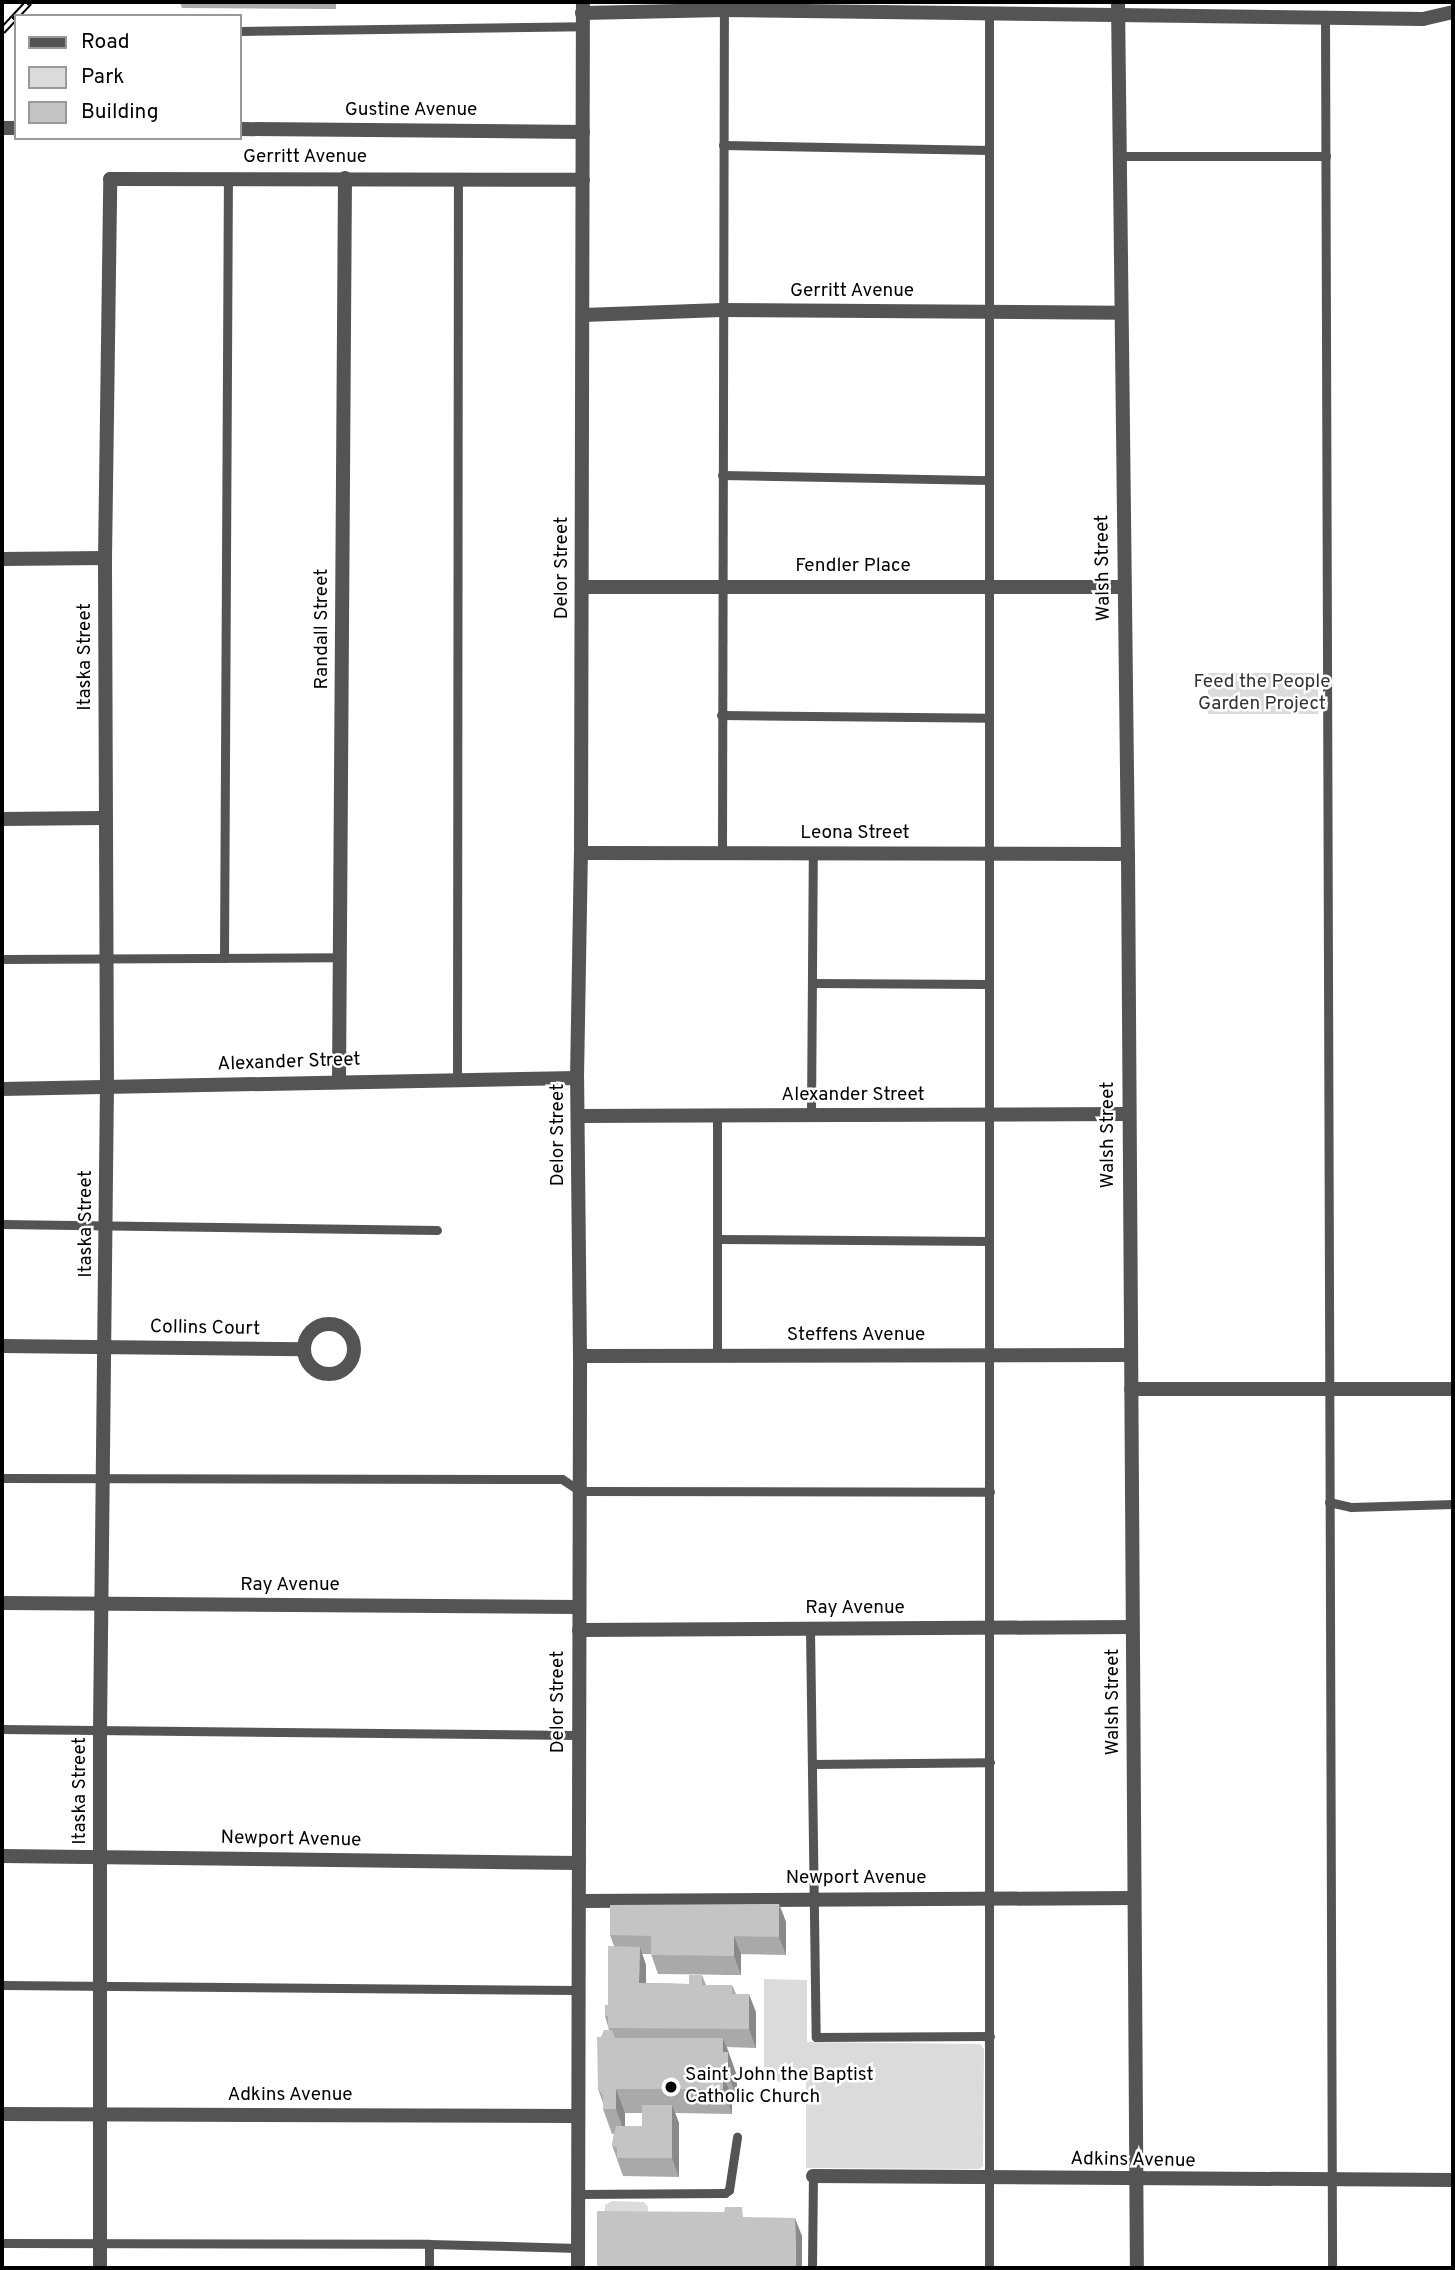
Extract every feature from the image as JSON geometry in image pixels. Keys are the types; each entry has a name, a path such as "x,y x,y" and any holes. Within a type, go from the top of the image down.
{"street":[{"path":"583,14 724,6 989,14 1118,9 1423,19 1453,12"},
{"name":"Walsh Street","path":"1118,9 1128,853 1137,2268"},
{"name":"Delor Street","path":"578,2268 580,1356 577,1078 581,853 583,14"},
{"name":"Gustine Avenue","path":"242,129 583,132"},
{"name":"Gerritt Avenue","path":"110,179 228,177 583,180"},
{"name":"Randall Street","path":"339,1081 345,178"},
{"name":"Itaska Street","path":"100,2268 100,1730 105,1480 107,1088 105,558 110,179"},
{"name":"Gerritt Avenue","path":"583,315 722,310 1121,313"},
{"path":"2,559 105,558"},
{"name":"Fendler Place","path":"582,587 1123,587"},
{"path":"2,819 104,818"},
{"name":"Leona Street","path":"581,853 1128,853"},
{"name":"Alexander Street","path":"2,1089 577,1078"},
{"name":"Alexander Street","path":"578,1116 1128,1114"},
{"path":"2,1346 106,1347"},
{"name":"Collins Court","path":"106,1347 304,1349"},
{"name":"Steffens Avenue","path":"580,1356 1131,1355"},
{"path":"1131,1389 1453,1389"},
{"name":"Ray Avenue","path":"2,1603 578,1607"},
{"name":"Ray Avenue","path":"579,1630 1132,1627"},
{"name":"Newport Avenue","path":"2,1856 579,1863"},
{"name":"Newport Avenue","path":"579,1901 1134,1898"},
{"name":"Adkins Avenue","path":"2,2114 578,2116"},
{"name":"Adkins Avenue","path":"813,2176 1453,2180"}],"lane":[{"path":"722,854 724,6"},
{"path":"242,31 583,14"},
{"path":"989,14 989,2268"},
{"path":"1325,17 1332,2268"},
{"path":"723,145 989,150"},
{"path":"1119,156 1326,156"},
{"path":"224,958 228,177"},
{"path":"457,1080 458,178"},
{"path":"722,475 989,480"},
{"path":"722,715 989,718"},
{"path":"811,1115 813,854"},
{"path":"2,959 340,957"},
{"path":"812,983 989,984"},
{"path":"717,1116 717,1354"},
{"path":"2,1224 438,1230"},
{"path":"717,1239 989,1241"},
{"path":"2,1478 562,1479 580,1491 990,1492"},
{"path":"1329,1502 1351,1507 1453,1504"},
{"path":"810,1629 816,2037 990,2036"},
{"path":"2,1729 578,1735"},
{"path":"812,1764 990,1762"},
{"path":"2,1985 579,1990"},
{"path":"578,2194 725,2193 729,2190 737,2137"},
{"path":"812,2268 813,2176"},
{"path":"2,2243 429,2244 578,2248"},
{"path":"429,2244 429,2268"}],"green space":[{"name":"Feed the People Garden Project","path":"1208,673 1318,673 1318,714 1208,714"},
{"path":"764,1979 807,1980 807,2042 980,2044 984,2049 983,2166 979,2169 806,2168 806,2082 764,2081"},
{"path":"612,2201 644,2202 648,2207 648,2224 604,2229 605,2205"}],"building":[{"path":"779,1904 779,1937 734,1936 734,1956 651,1955 651,1936 610,1935 610,1905"},
{"path":"608,1946 640,1947 639,1983 689,1984 689,1975 702,1975 702,1985 732,1985 732,1994 749,1994 749,2029 608,2028 605,2005 608,2005"},
{"path":"604,2030 612,2030 615,2038 723,2038 723,2052 728,2052 728,2074 723,2074 723,2089 616,2089 616,2109 603,2109 603,2095 598,2089 597,2037 601,2037"},
{"path":"642,2105 672,2105 672,2158 617,2158 617,2148 612,2145 616,2126 642,2126"},
{"path":"725,2207 742,2207 743,2217 795,2218 796,2268 597,2268 597,2211 724,2212"}],"railway":[{"path":"18,14 29,2"},
{"path":"2,31 14,18"}],"place":[{"name":"Saint John the Baptist Catholic Church","path":"671,2087"}]}
